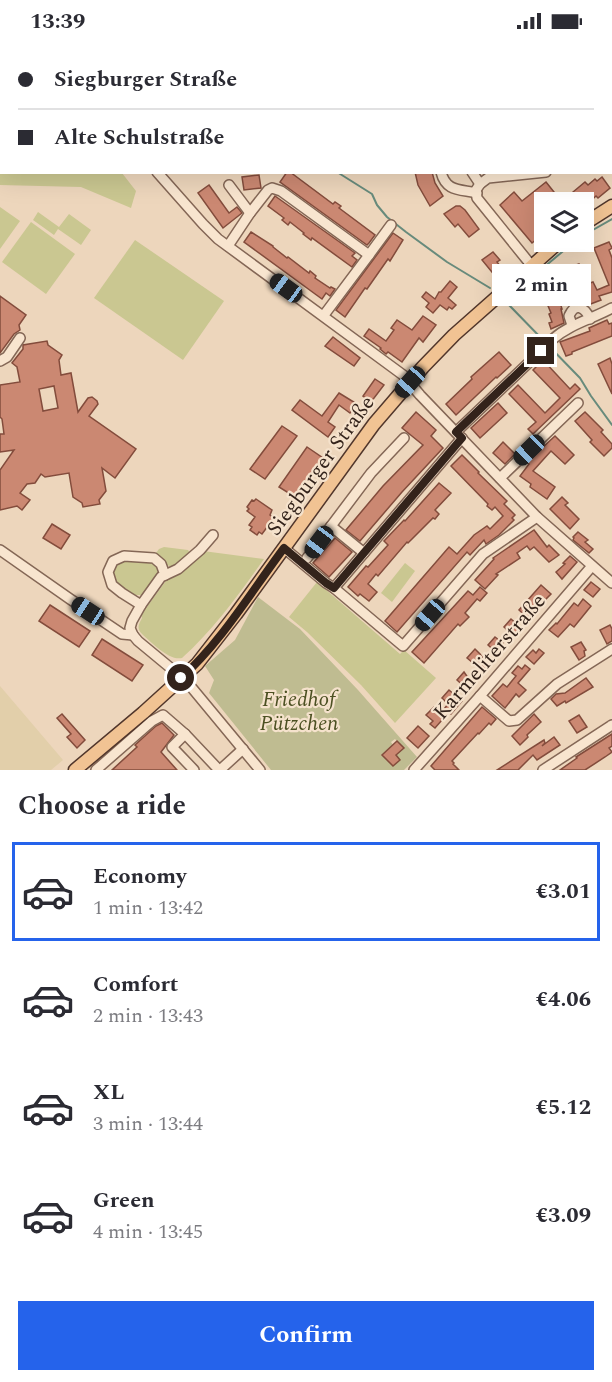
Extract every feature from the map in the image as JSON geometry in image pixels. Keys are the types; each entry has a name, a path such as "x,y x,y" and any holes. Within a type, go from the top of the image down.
{"main road":[{"path":"594,218 612,206"},
{"name":"Siegburger Straße","path":"75,770 197,664 374,424 454,335 547,252"}],"street":[{"path":"159,174 203,225 228,246 403,375 537,517 612,584"},
{"path":"442,174 446,184 452,189 533,174"},
{"path":"482,182 477,198 531,265"},
{"path":"229,185 250,213"},
{"path":"228,246 250,213 272,188 369,255"},
{"path":"324,315 391,225"},
{"path":"572,325 569,316 575,308 583,308 590,319"},
{"path":"553,339 572,325 612,308"},
{"path":"0,361 7,357 20,338"},
{"path":"334,588 459,435 541,351"},
{"path":"500,478 578,403"},
{"path":"307,558 371,473 404,438"},
{"path":"284,548 403,646 483,554 537,517"},
{"path":"331,526 364,553"},
{"path":"213,535 178,569 161,577 141,606 130,628 133,635 192,688 260,770"},
{"path":"0,550 122,634 133,635"},
{"path":"141,606 112,585 108,572 113,561 124,556 154,558 161,564 165,575"},
{"name":"Karmeliterstraße","path":"420,768 423,760 592,566"},
{"path":"480,696 509,721 517,720 557,684 612,649"},
{"path":"96,770 152,721 163,715 220,770 243,749"},
{"path":"543,770 612,724"},
{"path":"185,734 172,747 194,770"}],"shaded area":[{"path":"0,174 123,174 136,191 131,208 81,187 0,185"},
{"path":"0,207 20,221 0,249"},
{"path":"38,212 59,227 69,214 91,230 81,245 58,229 54,235 33,220"},
{"path":"31,222 75,254 46,294 2,262"},
{"path":"135,240 224,301 183,360 94,298"},
{"path":"164,547 188,550 190,553 179,563 169,566 156,553"},
{"path":"203,551 264,559 205,635 182,658 172,657 140,632 141,615 168,578"},
{"path":"121,560 144,561 154,565 157,569 159,575 143,595 132,595 115,581 113,570"},
{"path":"405,563 415,571 392,602 381,593"},
{"path":"317,582 400,654 404,650 436,678 395,723 361,685 289,617"},
{"path":"0,686 63,760 51,770 0,770"}],"green space":[{"name":"Friedhof Pützchen","path":"258,597 300,629 417,757 404,770 271,770 209,693 214,680 205,666 235,640","holes":["395,739 403,748 396,755 400,760 393,766 382,755 393,745 391,742"]}],"building":[{"path":"286,174 293,174 333,204 335,202 341,206 339,208 375,235 367,245 280,182"},
{"path":"415,174 433,174 443,196 430,206 418,185"},
{"path":"259,175 261,188 244,190 242,177"},
{"path":"602,177 610,188 598,198 596,196 594,198 594,192 573,192 585,182 588,185 595,179 597,181"},
{"path":"546,182 554,192 534,192 534,241 532,243 500,205 514,192 522,201"},
{"path":"209,185 229,213 237,207 242,213 223,228 198,193"},
{"path":"275,196 355,253 352,256 357,260 352,267 312,238 311,240 290,222 288,225 282,220 284,218 268,206"},
{"path":"456,206 465,210 479,229 469,237 458,224 455,227 444,214"},
{"path":"251,232 309,273 310,271 316,276 315,278 335,289 330,296 326,293 322,299 244,242"},
{"path":"393,233 403,240 390,261 388,259 345,317 336,310"},
{"path":"609,242 612,248 609,250 612,258 612,292 599,296 601,300 588,305 585,298 575,301 570,290 558,295 564,323 551,329 549,323 552,322 549,314 551,313 540,287 550,283 552,288 564,283 561,276 574,270 573,266 579,264 587,284 593,282 597,290 609,285 594,248"},
{"path":"493,252 500,260 497,262 504,271 496,277 482,260"},
{"path":"450,281 457,287 448,298 456,305 447,310 440,305 433,313 426,307 429,303 422,297 426,292 435,299"},
{"path":"0,296 26,315 19,325 20,330 14,334 0,353"},
{"path":"423,316 436,325 423,342 419,338 402,362 388,352 386,354 364,336 369,329 386,341 394,330 391,328 397,320 412,330"},
{"path":"607,320 609,324 612,323 612,336 566,356 560,342 590,331 589,328"},
{"path":"333,337 360,358 354,366 325,346"},
{"path":"47,341 48,345 62,355 59,360 61,375 71,373 78,412 88,398 92,397 98,404 89,416 136,449 115,478 102,468 106,491 99,500 100,504 83,507 82,503 73,497 69,473 45,477 41,474 35,483 27,484 20,493 30,500 22,510 17,506 0,510 0,470 14,450 0,452 0,434 4,434 0,417 0,385 20,382 17,367 12,363 23,349 23,345","holes":["54,386 58,408 43,411 39,389"]},
{"path":"499,352 511,365 456,415 446,404"},
{"path":"610,358 612,364 612,394 598,364"},
{"path":"543,360 570,389 575,384 580,389 533,434 528,429 536,422 509,394 518,385 545,413 560,398 533,370"},
{"path":"375,379 384,385 371,402 363,396"},
{"path":"339,393 357,404 350,413 339,405 328,422 335,427 328,437 292,410 300,400 322,416"},
{"path":"498,403 507,413 480,438 471,428"},
{"path":"416,412 436,430 431,436 443,448 360,541 346,530 383,486 423,445 402,428"},
{"path":"585,412 603,430 601,432 612,444 612,448 604,456 590,442 592,440 575,421"},
{"path":"282,426 297,436 265,479 250,469"},
{"path":"555,436 574,455 565,464 551,451 533,471 555,487 547,499 530,487 531,484 520,476 529,464 527,462"},
{"path":"503,442 515,454 505,464 493,453"},
{"path":"307,447 323,458 295,497 279,487"},
{"path":"462,455 507,501 504,504 515,515 512,518 514,520 486,544 484,540 470,555 467,552 397,632 385,621 449,547 457,554 474,535 487,526 490,529 503,516 495,507 492,510 487,506 488,504 451,466"},
{"path":"439,483 451,493 435,510 439,514 407,542 378,576 376,574 368,584 377,592 369,601 360,594 358,596 348,587 388,545 384,541"},
{"path":"562,497 568,503 565,505 579,519 570,529 550,509"},
{"path":"256,499 272,510 270,515 274,518 262,534 259,532 257,535 250,530 252,527 249,525 255,517 247,511 252,500"},
{"path":"52,524 70,535 61,549 43,538"},
{"path":"534,530 547,547 549,545 559,555 549,562 534,547 530,550 527,546 517,553 520,558 496,574 498,575 485,589 475,580 493,558"},
{"path":"578,532 588,540 585,542 593,549 589,553 573,540"},
{"path":"335,538 352,552 329,577 313,563"},
{"path":"570,556 577,562 562,579 556,572"},
{"path":"591,582 600,589 593,597 584,590"},
{"path":"541,585 551,594 533,612 535,614 530,620 519,610"},
{"path":"480,587 487,593 480,601 477,599 465,613 469,617 460,626 458,624 424,663 412,652 468,591 473,595"},
{"path":"583,599 591,606 574,627 570,624 558,637 549,630 574,603 578,606"},
{"path":"50,605 90,631 79,647 39,621"},
{"path":"511,619 518,625 519,632 515,637 504,627"},
{"path":"610,625 612,641 607,644 600,630"},
{"path":"495,637 503,643 501,645 504,649 499,655 488,645"},
{"path":"102,639 143,665 132,681 92,655"},
{"path":"581,642 586,650 584,651 585,656 579,660 571,647"},
{"path":"475,649 489,667 484,672 467,658"},
{"path":"539,649 544,653 534,664 526,657 533,650 536,653"},
{"path":"525,665 530,669 518,683 526,690 519,697 516,694 505,708 492,696 503,684 507,687 516,676 512,673 518,666 522,669"},
{"path":"464,672 473,685 468,690 457,680"},
{"path":"586,678 593,687 557,706 551,699 556,694 565,693"},
{"path":"449,690 462,701 435,728 430,724 433,721 426,715 434,707 441,713 448,704 442,698"},
{"path":"482,707 496,719 478,733 452,761 459,770 435,770 431,766"},
{"path":"62,714 85,740 77,748 67,737 71,734 57,718"},
{"path":"534,714 541,722 520,745 512,736"},
{"path":"579,715 587,727 577,733 569,721"},
{"path":"162,723 174,735 161,752 177,770 112,770 137,747 135,745"},
{"path":"418,726 429,736 418,748 407,738"},
{"path":"612,734 612,746 609,748 612,752 605,757 585,770 560,770 576,757"},
{"path":"554,737 560,745 537,760 533,755 518,770 497,770 544,740 545,743 542,746"},
{"path":"397,741 404,748 396,755 400,760 393,766 382,755"}],"waterway":[{"path":"340,174 372,194 377,205 387,217 406,232 447,262 490,288"},
{"path":"594,229 612,219"},
{"path":"504,301 506,302 562,252"},
{"path":"506,302 580,378 612,425"}],"route":[{"path":"181,678 197,664 284,548 334,588 462,438 456,432 541,351"}]}
